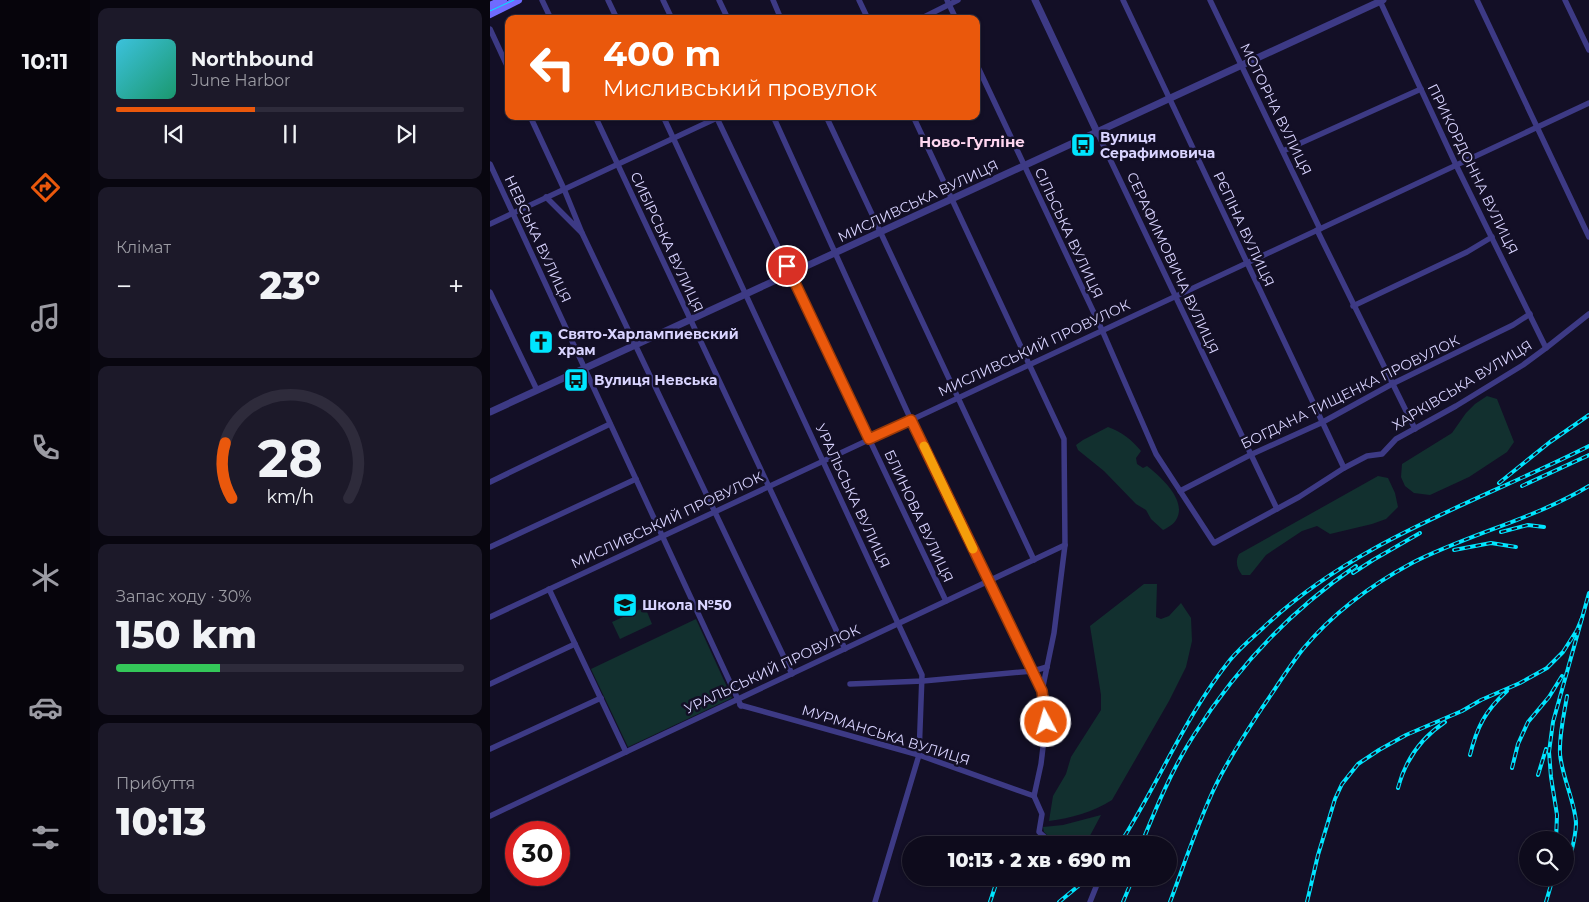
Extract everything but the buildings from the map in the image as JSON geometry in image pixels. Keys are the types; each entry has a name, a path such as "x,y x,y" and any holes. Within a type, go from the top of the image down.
{"main road":[{"path":"490,6 503,0"},
{"path":"490,14 518,0"}],"street":[{"path":"542,0 549,15"},
{"path":"608,0 615,15"},
{"path":"663,0 670,15"},
{"path":"719,0 726,15"},
{"path":"773,0 779,15"},
{"path":"859,0 866,15"},
{"path":"927,15 948,2 958,0"},
{"name":"СЕРАФИМОВИЧА ВУЛИЦЯ","path":"1035,0 1174,297 1277,509"},
{"name":"РЄПІНА ВУЛИЦЯ","path":"1123,0 1321,423 1344,468"},
{"name":"МОТОРНА ВУЛИЦЯ","path":"1210,0 1414,429"},
{"name":"МИСЛИВСЬКА ВУЛИЦЯ","path":"490,412 1381,0"},
{"name":"ПРИКОРДОННА ВУЛИЦЯ","path":"1381,0 1456,165 1546,348"},
{"path":"1477,0 1589,237"},
{"path":"1565,0 1589,50"},
{"path":"948,2 954,15"},
{"path":"490,29 505,61"},
{"name":"СІЛЬСЬКА ВУЛИЦЯ","path":"980,72 1102,330 1156,454 1214,543"},
{"path":"1283,151 1421,90"},
{"name":"МИСЛИВСЬКИЙ ПРОВУЛОК","path":"490,617 1589,103"},
{"path":"532,120 582,233 792,674"},
{"name":"СИБІРСЬКА ВУЛИЦЯ","path":"597,120 844,649"},
{"name":"УРАЛЬСЬКА ВУЛИЦЯ","path":"665,120 920,669 923,681 919,755 875,902"},
{"path":"490,224 712,120"},
{"name":"БЛИНОВА ВУЛИЦЯ","path":"719,120 946,601"},
{"path":"775,120 911,420 1042,691 1046,722 1042,764 1034,796 1042,814 1039,832 1044,836"},
{"path":"828,120 1034,560"},
{"path":"916,120 1064,439 1065,545 1054,633 1042,691"},
{"name":"НЕВСЬКА ВУЛИЦЯ","path":"490,164 741,706"},
{"path":"546,197 582,233"},
{"path":"1354,306 1467,252 1492,237"},
{"path":"490,292 537,390"},
{"name":"БОГДАНА ТИЩЕНКА ПРОВУЛОК","path":"1180,491 1250,455 1321,423 1392,384 1513,325 1530,314"},
{"name":"ХАРКІВСЬКА ВУЛИЦЯ","path":"1214,543 1298,497 1344,468 1367,456 1382,454 1396,439 1499,380 1546,348 1589,314"},
{"path":"490,482 610,424"},
{"path":"490,547 636,479"},
{"name":"УРАЛЬСЬКИЙ ПРОВУЛОК","path":"490,816 1065,545"},
{"path":"549,589 626,752"},
{"path":"490,684 575,644"},
{"path":"850,684 923,681 1033,671 1047,667"},
{"path":"490,749 601,698"},
{"name":"МУРМАНСЬКА ВУЛИЦЯ","path":"730,703 919,755 1034,796"},
{"path":"1090,902 1096,886"}],"green space":[{"path":"1487,396 1497,399 1514,442 1507,452 1469,477 1430,495 1414,493 1405,486 1401,477 1402,464 1452,433 1466,413"},
{"path":"1108,427 1134,443 1141,451 1136,458 1137,464 1143,468 1147,466 1153,471 1176,497 1179,513 1175,521 1163,530 1151,519 1146,510 1136,504 1104,471 1078,450 1076,445"},
{"path":"1378,476 1388,478 1395,493 1398,507 1386,519 1330,534 1317,526 1302,531 1266,555 1250,575 1242,575 1237,565 1239,554"},
{"path":"1144,584 1157,584 1156,617 1161,619 1169,616 1181,603 1191,618 1192,641 1186,667 1169,701 1112,800 1082,814 1049,821 1053,796 1066,774 1071,757 1101,710 1101,695 1090,626"},
{"path":"645,607 652,624 620,639 612,622"},
{"path":"696,619 732,698 628,747 591,669"},
{"path":"1101,815 1090,836 1048,836 1044,832 1043,827 1063,825"}],"tram line":[{"path":"490,11 514,0"}],"railway":[{"path":"1499,483 1550,442 1589,415"},
{"path":"1124,836 1185,727 1230,660 1242,647 1299,597 1337,571 1419,525 1589,446"},
{"path":"1522,486 1589,455"},
{"path":"1170,902 1202,817 1214,789 1236,748 1292,663 1327,623 1367,590 1412,563 1456,543 1546,508 1589,486"},
{"path":"1501,532 1528,525 1544,527"},
{"path":"1353,573 1420,533"},
{"path":"1454,550 1491,543 1516,547"},
{"path":"1145,836 1179,761 1194,735 1228,687 1266,642 1287,621 1332,583 1356,566"},
{"path":"1556,831 1557,815 1549,752 1553,722 1589,593"},
{"path":"1307,902 1318,855 1335,799 1342,784 1358,764 1406,735 1462,711 1547,668 1563,652 1582,618"},
{"path":"1512,768 1518,744 1528,722 1549,697 1562,676"},
{"path":"1470,755 1476,736 1487,713 1507,691"},
{"path":"1567,696 1560,754 1575,815 1574,842"},
{"path":"1398,788 1405,769 1415,751 1436,728 1445,722"},
{"path":"1538,775 1546,749"},
{"path":"990,902 995,886"},
{"path":"1059,902 1078,886"},
{"path":"1123,902 1130,886"},
{"path":"1546,902 1551,886"}],"slow traffic":[{"path":"924,446 973,549"}],"place":[{"name":"Вулиця Серафимовича","path":"1083,145"},
{"name":"Свято-Харлампиевский храм","path":"541,342"},
{"name":"Вулиця Невська","path":"576,380"},
{"name":"Школа №50","path":"625,605"}],"district":[{"name":"Ново-Гугліне","path":"972,141"}],"route":[{"path":"787,266 869,439 911,420 1042,691 1046,722"}]}
